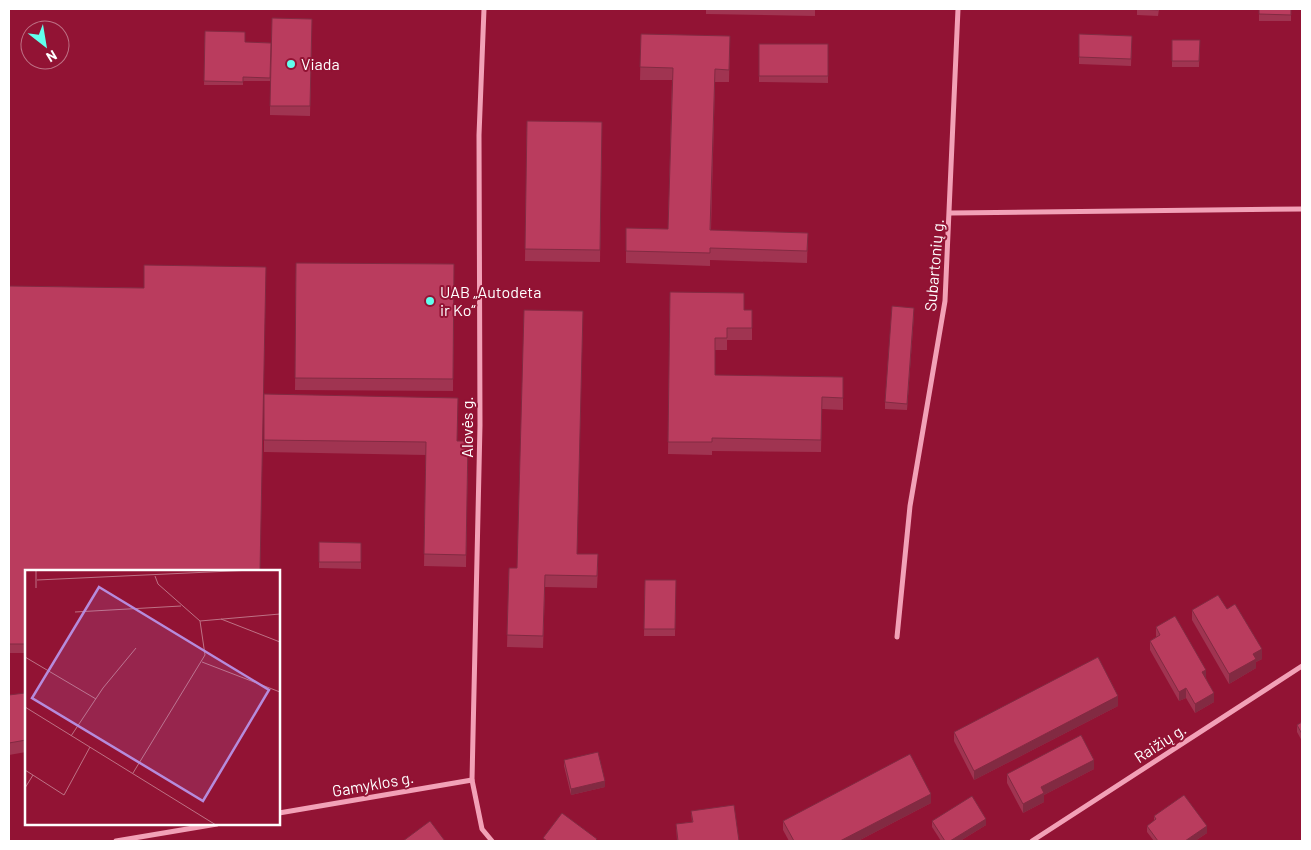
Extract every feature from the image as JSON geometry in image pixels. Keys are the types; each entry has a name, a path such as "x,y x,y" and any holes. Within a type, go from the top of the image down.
{"street":[{"name":"Alovės g.","path":"484,9 479,135 480,425 472,780 482,829 492,841"},
{"path":"951,213 958,9"},
{"name":"Subartonių g.","path":"897,637 910,506 945,301 951,213 1302,209"},
{"name":"Raižių g.","path":"1032,841 1302,666"},
{"name":"Gamyklos g.","path":"280,813 472,780"},
{"path":"116,841 211,825"}],"building":[{"path":"1259,9 1291,9 1291,15 1259,14"},
{"name":"Viada","path":"272,18 312,19 310,106 270,106"},
{"path":"205,31 245,32 245,42 271,43 270,78 243,77 243,82 204,81"},
{"path":"641,34 730,36 729,70 715,69 710,230 808,233 807,251 710,248 710,253 626,251 626,228 668,229 673,68 640,67"},
{"path":"1079,34 1132,36 1131,59 1079,57"},
{"path":"1172,40 1200,40 1199,61 1172,61"},
{"path":"759,44 828,44 828,76 759,76"},
{"path":"527,121 602,122 600,250 525,249"},
{"path":"296,263 454,264 453,379 295,378"},
{"path":"144,265 266,267 260,570 25,570 25,644 9,644 9,286 144,288"},
{"path":"670,292 744,293 744,310 752,310 752,328 727,328 727,338 715,338 715,375 843,377 843,398 822,397 821,440 712,438 712,442 668,442"},
{"path":"892,306 914,308 907,404 885,402"},
{"path":"524,310 583,311 577,554 598,554 597,576 545,575 543,636 507,635 509,568 517,568"},
{"path":"264,394 458,398 457,441 468,441 466,555 424,554 426,442 264,440"},
{"path":"319,542 361,543 361,562 319,562"},
{"path":"645,580 676,580 675,629 644,629"},
{"path":"1218,595 1227,609 1235,604 1262,649 1253,654 1256,659 1229,674 1192,610"},
{"path":"1175,616 1206,670 1202,672 1214,693 1195,704 1186,688 1179,692 1150,641 1160,635 1156,627"},
{"path":"1098,657 1118,696 974,771 954,732"},
{"path":"25,693 25,740 9,743 9,695"},
{"path":"1302,722 1302,734 1297,725"},
{"path":"1081,735 1094,760 1041,787 1044,793 1023,804 1007,774"},
{"path":"598,752 605,781 571,789 564,760"},
{"path":"910,754 931,794 840,841 794,841 783,821"},
{"path":"1184,795 1207,826 1185,841 1158,841 1147,826 1156,819 1154,816"},
{"path":"972,796 986,819 950,841 945,841 932,821"},
{"path":"734,805 739,841 678,841 676,824 693,822 691,811"},
{"path":"562,813 597,839 595,841 547,841 543,838"},
{"path":"430,821 445,841 403,841"}],"place":[{"name":"Viada","path":"291,64"},
{"name":"UAB „Autodeta ir Ko“","path":"430,301"}]}
